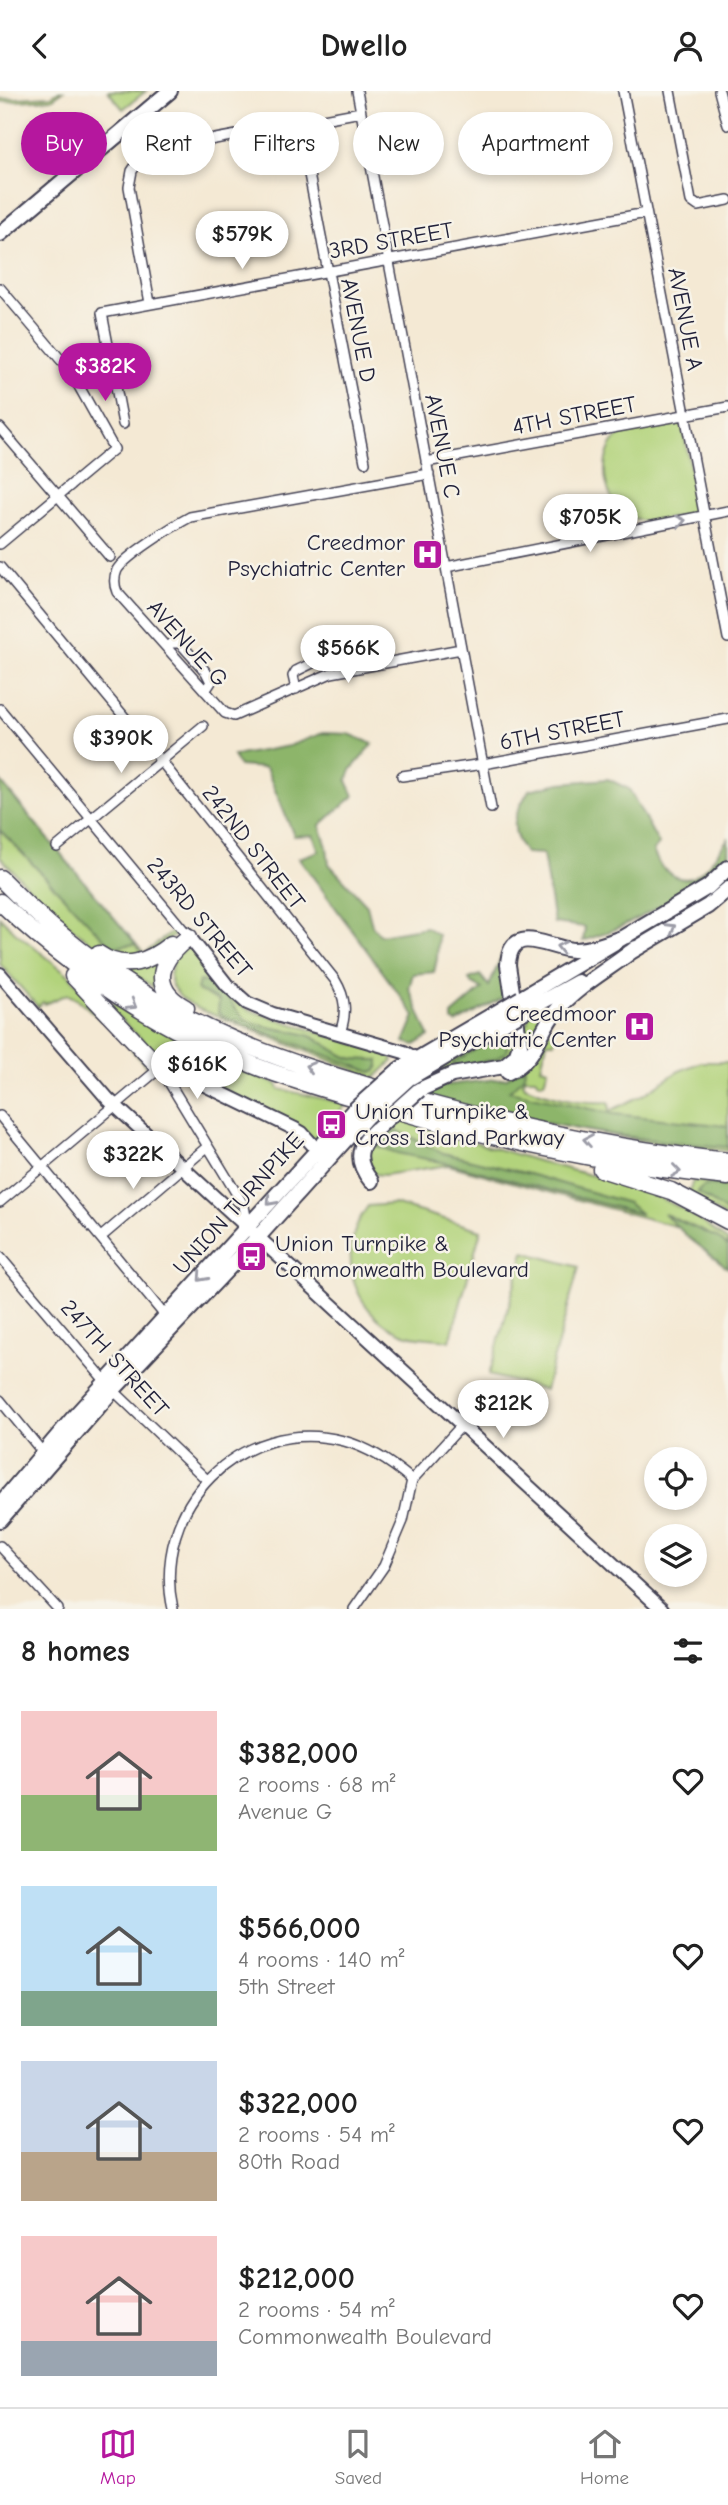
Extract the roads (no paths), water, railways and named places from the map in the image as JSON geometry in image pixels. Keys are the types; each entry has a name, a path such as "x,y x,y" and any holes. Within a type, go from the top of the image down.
{"highway":[{"path":"0,878 41,917 94,960 160,1003 233,1039 278,1057 362,1084 523,1128 634,1148 728,1161"},
{"path":"0,902 38,937 104,987 153,1018 205,1045 287,1077 671,1191 728,1221"},
{"path":"41,917 104,957 121,963 138,963 150,959 187,935"},
{"path":"187,935 172,950 164,964 162,978 169,995 180,1005 278,1057"},
{"path":"38,937 63,967 98,1000 161,1069 187,1057 204,1057 218,1059 244,1070 287,1077"},
{"path":"465,1131 574,1155 728,1177"},
{"path":"634,1148 728,1155"},
{"path":"588,1165 668,1196 728,1233"}],"main road":[{"path":"0,234 170,91"},
{"name":"UNION TURNPIKE","path":"0,1504 73,1418 110,1386 359,1114 404,1074 524,1004 627,936 708,887 728,868"},
{"name":"UNION TURNPIKE","path":"524,1004 636,948 708,905 728,889"},
{"path":"371,1181 361,1166 360,1150 367,1139 421,1088 452,1075 504,1066 516,1056 520,1045 508,965 512,948 520,941 530,940 571,950 589,948 627,936"},
{"path":"421,1088 503,1075 517,1068 533,1053 557,1009 636,948"},
{"name":"UNION TURNPIKE","path":"0,1520 166,1317 253,1232"}],"street":[{"name":"AVENUE C","path":"357,91 361,112"},
{"name":"AVENUE A","path":"623,91 728,638"},
{"path":"670,91 691,201 698,206 728,200"},
{"path":"722,93 728,125"},
{"path":"150,303 129,187 132,170 145,152 229,136"},
{"name":"AVENUE D","path":"309,175 365,462"},
{"name":"AVENUE C","path":"373,175 491,808"},
{"name":"3RD STREET","path":"123,424 102,313 646,213"},
{"path":"0,288 71,372 114,449 0,544"},
{"name":"4TH STREET","path":"426,462 728,407"},
{"path":"0,428 110,557"},
{"name":"AVENUE G","path":"296,689 234,716 225,713 117,592 114,583 118,569 165,530 190,517 429,474"},
{"path":"446,567 728,512"},
{"name":"242ND STREET","path":"0,567 161,761 338,984 346,1007 340,1033"},
{"path":"353,669 340,653 296,671 293,676 296,689 331,673 353,669 461,649"},
{"name":"243RD STREET","path":"0,709 227,985 247,1003 273,1014 404,1052 419,1064"},
{"name":"6TH STREET","path":"402,776 483,764 728,719"},
{"path":"57,847 203,726"},
{"path":"0,974 115,1105 662,1609"},
{"path":"161,1069 244,1206 253,1232"},
{"path":"0,1202 161,1069 178,1072 295,1129 322,1155"},
{"path":"0,1116 166,1317"},
{"path":"101,1237 208,1147"},
{"name":"247TH STREET","path":"0,1257 110,1386 207,1480"},
{"path":"0,1400 44,1454"},
{"path":"354,1609 376,1579 391,1549 403,1521 412,1480 462,1425"},
{"path":"173,1609 169,1580 173,1544 181,1519 193,1497 207,1480 248,1450 278,1440 327,1437 357,1445 381,1456 412,1480"},
{"path":"0,1546 58,1609"}],"place":[{"name":"Creedmor Psychiatric Center","path":"428,555"},
{"name":"Creedmoor Psychiatric Center","path":"639,1026"},
{"name":"Union Turnpike & Cross Island Parkway","path":"332,1124"},
{"name":"Union Turnpike & Commonwealth Boulevard","path":"252,1256"}]}
